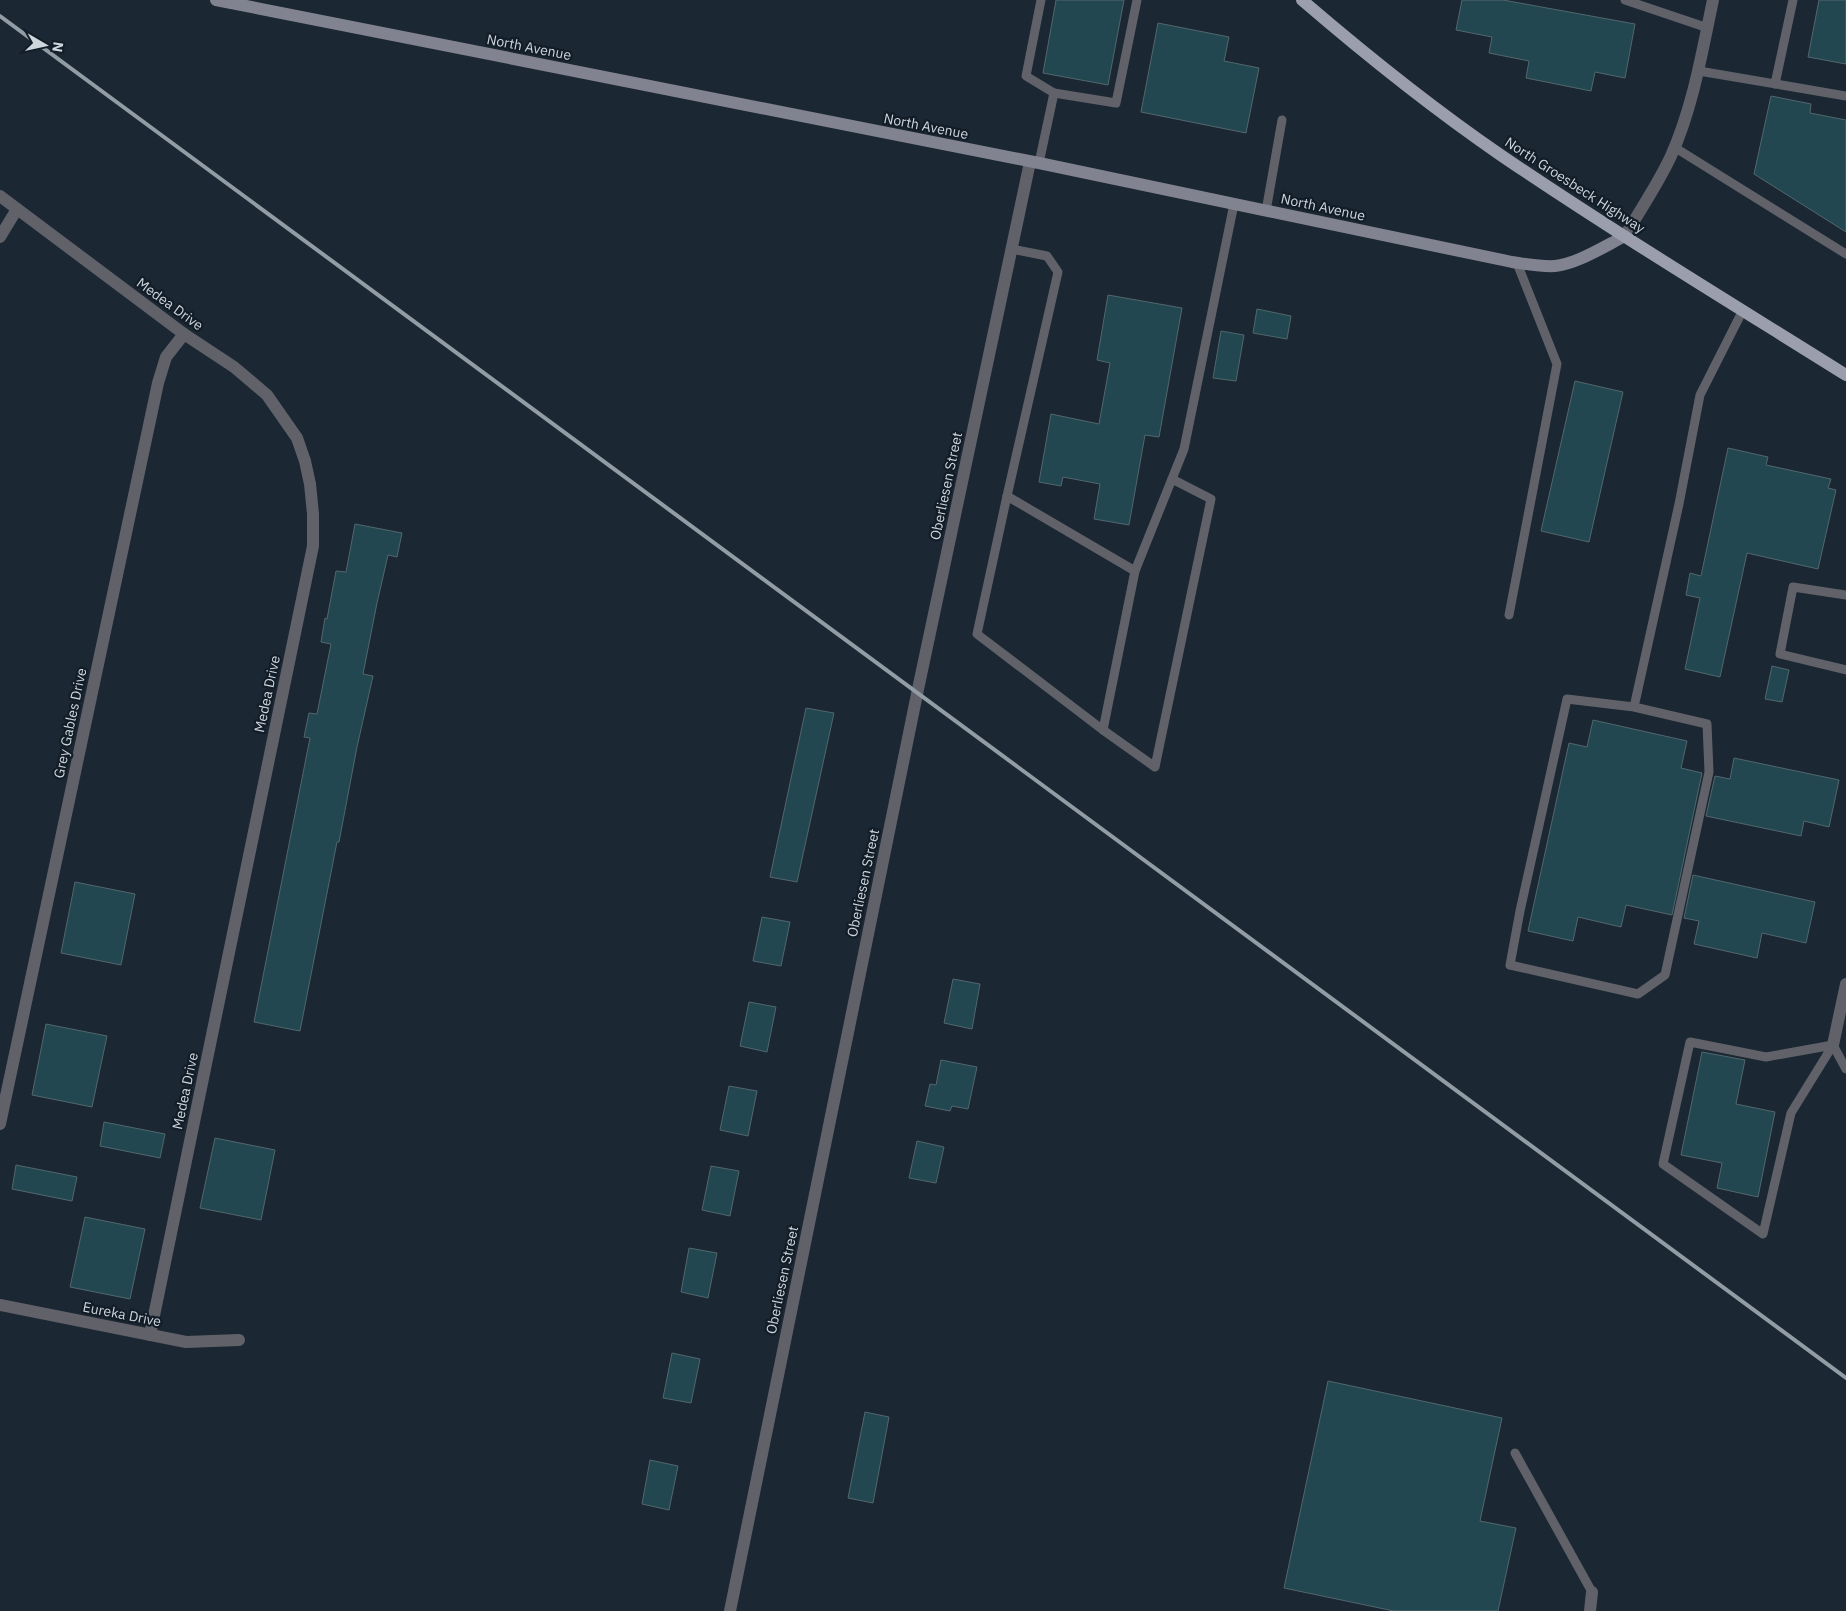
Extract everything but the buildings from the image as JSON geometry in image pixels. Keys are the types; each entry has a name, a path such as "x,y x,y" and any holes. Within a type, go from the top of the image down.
{"main road":[{"name":"North Avenue","path":"216,0 254,4 1517,262 1556,266 1571,262 1625,236"},
{"name":"North Groesbeck Highway","path":"1302,0 1362,51 1427,102 1500,155 1846,375"}],"street":[{"path":"1625,236 1656,183 1684,122 1698,71 1713,0"},
{"name":"Oberliesen Street","path":"730,1611 919,684 1012,248 1035,163"},
{"name":"Medea Drive","path":"0,196 184,334 234,367 267,395 297,438 310,484 313,514 312,546 150,1335"},
{"path":"0,237 17,209"},
{"name":"Grey Gables Drive","path":"0,1124 3,1098 158,383 166,358 184,334"},
{"path":"1833,1045 1846,984"},
{"name":"Eureka Drive","path":"0,1305 186,1342 239,1340"},
{"path":"1590,1611 1592,1592"}],"lane":[{"path":"1041,0 1026,76 1054,93 1116,103 1137,0"},
{"path":"1625,0 1708,28"},
{"path":"1775,84 1793,0"},
{"path":"1698,71 1846,96"},
{"path":"1035,163 1054,93"},
{"path":"1266,211 1282,120"},
{"path":"1674,147 1846,254"},
{"path":"1103,730 1135,571 1184,449 1234,204"},
{"path":"1012,248 1047,256 1058,272 977,634 1155,767 1211,499 1172,479"},
{"path":"1509,616 1558,364 1517,262"},
{"path":"1634,707 1679,504 1700,395 1743,310"},
{"path":"1007,496 1135,571"},
{"path":"1846,595 1793,587 1780,654 1846,670"},
{"path":"1567,700 1634,707 1708,724 1709,772 1665,975 1638,994 1510,965 1520,911 1567,700"},
{"path":"1690,1042 1766,1057 1833,1045 1791,1113 1763,1234 1663,1164 1690,1042"},
{"path":"1833,1045 1846,1070"},
{"path":"1515,1452 1592,1592"}],"railway":[{"path":"0,16 1846,1378"}]}
